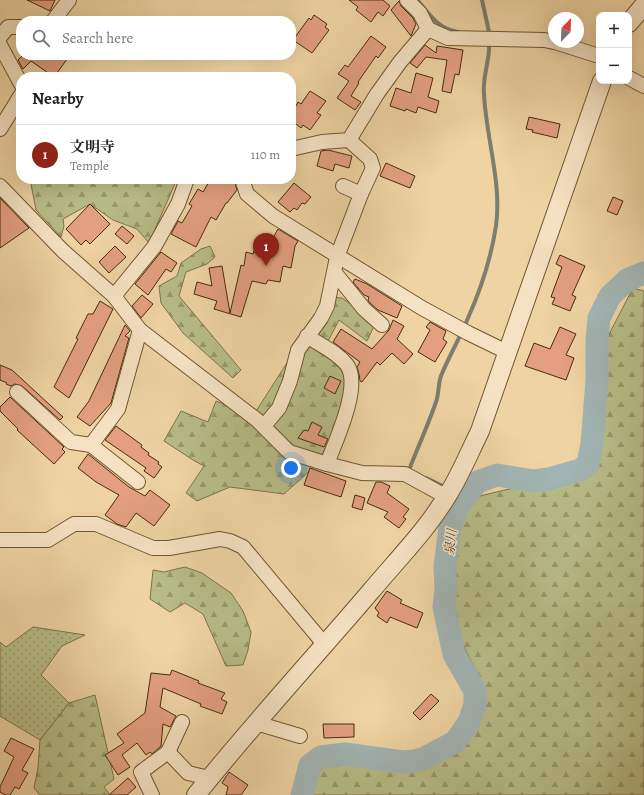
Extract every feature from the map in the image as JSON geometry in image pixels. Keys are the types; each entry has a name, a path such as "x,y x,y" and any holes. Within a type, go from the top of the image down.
{"street":[{"path":"57,16 69,0"},
{"path":"407,0 420,13 428,29 448,38 548,41"},
{"path":"632,19 644,5"},
{"path":"0,37 8,27 16,27"},
{"path":"349,140 377,94 400,62 428,29"},
{"path":"0,45 16,75"},
{"path":"573,48 596,55"},
{"path":"632,80 644,86"},
{"path":"196,795 426,526 447,497 480,431 601,84"},
{"path":"0,129 16,103"},
{"path":"264,426 279,408 290,381 298,350 321,318 327,306 338,257 360,194 373,168 370,159 349,140 322,142 296,149"},
{"path":"114,296 154,247 178,204 185,184"},
{"path":"244,184 247,194 273,216 338,257 468,333 507,352"},
{"path":"0,186 63,251 114,296 140,330 257,420 289,452 362,473 405,474 447,497"},
{"path":"343,186 360,194"},
{"path":"335,273 364,309 382,325"},
{"path":"91,445 118,409 140,330"},
{"path":"307,336 339,357 347,365 352,380 349,404 327,464"},
{"path":"17,392 71,442 91,445 138,482"},
{"path":"0,540 48,540 74,524 96,524 152,548 169,548 212,539 230,541 243,547 325,645"},
{"path":"152,795 142,772 168,752 182,722"},
{"path":"256,723 300,736"},
{"path":"168,752 188,773 209,778"}],"green space":[{"path":"31,184 175,184 149,243 137,229 113,220 90,204 63,219 64,226 61,237 36,210"},
{"path":"210,246 215,257 207,264 186,272 179,296 241,370 233,378 183,333 161,303 159,286 177,276 181,263 201,249"},
{"path":"633,288 644,291 644,795 302,795 310,771 339,755 418,765 460,746 483,701 479,677 444,607 445,537 463,500 589,470 598,418 606,340"},
{"path":"329,297 342,298 376,322 367,341 339,320 327,343 346,370 345,397 334,449 284,494 230,487 197,501 186,493 204,466 164,441 181,411 208,422 216,401 253,416"},
{"path":"185,567 202,573 231,593 243,611 251,632 248,650 243,665 226,666 203,614 185,603 170,612 150,599 153,570 164,572"},
{"path":"33,627 85,635 62,646 41,675 69,703 40,740 0,716 0,642 6,647"},
{"path":"95,695 114,779 104,787 110,795 40,795 34,788 38,768 40,740 69,703"}],"building":[{"path":"27,0 55,0 50,11"},
{"path":"349,0 383,0 390,6 383,16 378,12 371,22 356,10 358,7"},
{"path":"399,1 401,6 413,18 416,24 411,36 391,10"},
{"path":"314,15 327,24 325,27 329,30 312,53 296,42 296,36 309,18 311,20"},
{"path":"371,36 386,47 378,58 376,56 358,82 359,83 351,96 361,102 355,110 337,98 349,81 338,74 345,65 348,67"},
{"path":"425,45 436,53 437,46 463,50 459,75 455,74 451,93 442,91 447,60 426,57 417,68 410,63"},
{"path":"18,60 66,60 58,72 47,72 31,61 23,69"},
{"path":"416,73 433,78 428,97 439,101 436,113 418,107 416,113 406,109 405,111 390,106 396,88 411,93"},
{"path":"310,91 326,101 317,113 321,115 310,130 303,125 301,128 296,124 296,106 298,102 301,104"},
{"path":"529,117 560,124 557,138 532,132 533,130 526,129"},
{"path":"328,150 352,156 349,168 335,164 333,171 317,166 321,151"},
{"path":"386,163 415,176 410,188 380,176"},
{"path":"208,184 235,184 237,190 226,203 216,220 211,217 196,247 171,234 178,221 182,223 192,206 189,204 198,189 203,192"},
{"path":"293,184 295,184 311,197 305,204 302,203 297,210 294,208 290,212 278,202"},
{"path":"613,197 623,201 617,215 607,211"},
{"path":"0,198 29,228 0,248"},
{"path":"90,204 110,224 90,244 86,240 81,245 66,229"},
{"path":"122,226 134,236 127,244 115,234"},
{"path":"278,229 298,241 295,246 291,268 283,266 280,282 268,280 266,284 252,281 241,317 214,309 217,301 194,294 197,282 212,286 209,268 222,266 230,313 241,265 244,266 246,252 253,254 254,251 261,253 262,249 266,250"},
{"path":"115,246 126,257 109,273 99,262"},
{"path":"161,252 177,263 171,272 166,269 148,295 135,284"},
{"path":"560,255 585,266 572,295 576,297 570,311 552,304 555,298 551,297 562,267 556,264"},
{"path":"355,279 367,284 402,306 397,318 378,310 370,303 368,300 369,297 364,295 353,282"},
{"path":"142,295 153,304 141,318 132,306"},
{"path":"100,301 113,309 69,398 54,387 78,339 76,338 88,314 93,314"},
{"path":"393,320 404,326 397,339 413,354 404,364 392,353 380,365 377,362 362,382 360,381 357,367 360,362 333,342 341,329 372,349 389,330"},
{"path":"430,322 446,331 443,339 447,342 435,362 418,352 430,330 426,327"},
{"path":"125,325 130,331 125,336 129,338 111,403 90,426 77,417 89,401"},
{"path":"560,327 576,334 566,355 574,358 566,380 525,366 534,343 550,349"},
{"path":"0,365 12,370 63,417 60,420 22,386 15,384 11,386 0,380"},
{"path":"330,376 341,381 335,394 324,388"},
{"path":"10,397 64,447 62,449 65,452 54,464 17,430 18,429 0,411 0,407"},
{"path":"312,422 322,427 318,435 328,439 324,447 298,438 304,430 308,431"},
{"path":"116,426 142,445 141,447 149,453 148,455 159,462 158,464 162,467 154,478 144,471 146,468 105,440"},
{"path":"88,454 129,487 145,496 150,490 170,505 154,526 136,513 126,527 117,524 105,515 119,495 96,482 78,468"},
{"path":"310,468 346,481 341,497 304,485"},
{"path":"376,482 381,482 390,486 387,493 409,509 403,517 406,519 399,528 384,517 388,512 367,503"},
{"path":"355,495 365,498 362,510 352,507"},
{"path":"387,591 402,600 400,603 423,613 417,628 390,617 387,623 377,616 379,613 375,608"},
{"path":"172,670 199,681 198,683 225,693 221,699 227,702 222,714 200,706 201,704 163,688 160,707 176,716 170,727 163,724 161,746 152,754 150,752 146,755 137,743 122,755 130,767 118,775 105,755 124,743 117,734 145,713 151,673 170,675"},
{"path":"431,694 439,701 420,720 413,713"},
{"path":"323,724 354,724 354,737 324,738"},
{"path":"11,738 34,749 22,770 28,773 19,789 15,787 10,795 6,795 0,792 0,787 14,757 4,751"},
{"path":"229,772 248,785 241,795 226,795 228,787 222,783"},
{"path":"128,778 136,787 127,795 109,795"}],"waterway":[{"path":"417,0 430,16 439,24 450,30 458,32"},
{"path":"482,0 489,32"},
{"path":"413,472 409,470 436,402 441,376 473,307 481,285 496,226 497,193 485,110 484,87 489,54 489,40"},
{"name":"泉川","path":"302,795 310,765 321,757 345,754 403,762 414,761 425,758 455,742 469,722 475,705 475,691 454,654 444,607 446,589 445,567 450,527 458,506 477,482 497,475 534,481 549,479 580,470 588,464 592,444 597,380 597,339 599,318 610,296 627,280 644,273"},
{"path":"426,478 447,488"},
{"path":"455,492 466,497"}],"place":[{"name":"文明寺","path":"266,266"}]}
